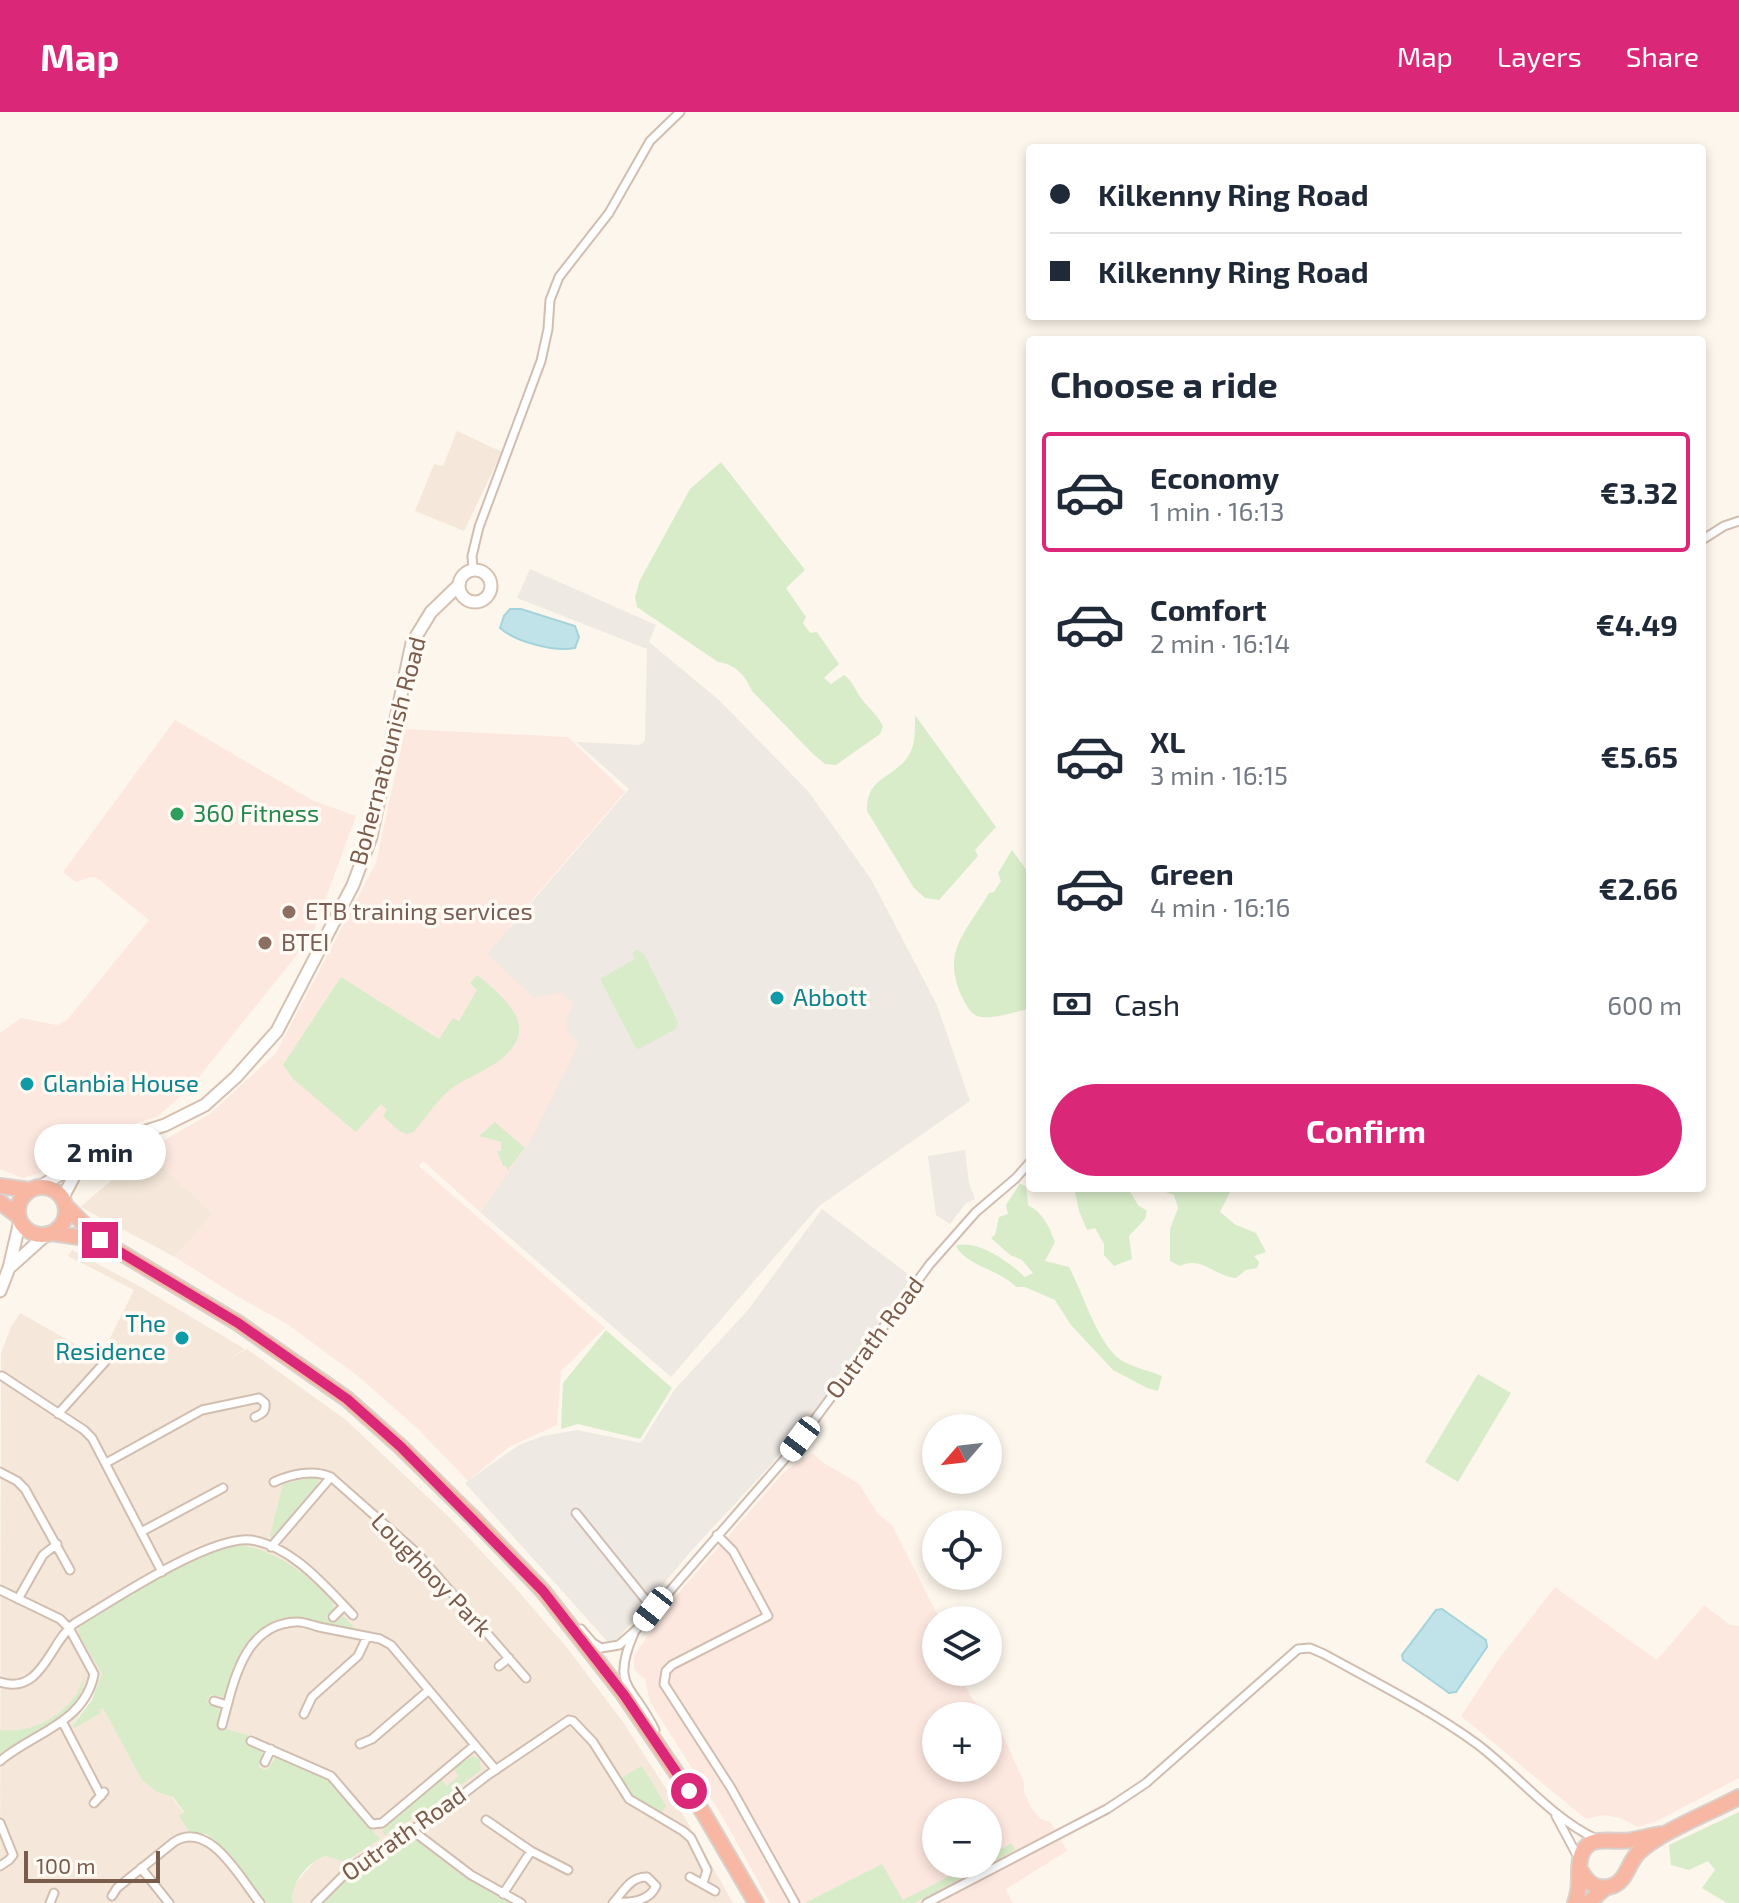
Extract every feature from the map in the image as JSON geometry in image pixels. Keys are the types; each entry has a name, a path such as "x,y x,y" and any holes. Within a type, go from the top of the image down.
{"highway":[{"path":"0,1186 53,1190 100,1240 238,1323 347,1399 422,1468 543,1591 588,1647 667,1757 756,1903"},
{"path":"19,1219 20,1201 35,1189"},
{"path":"0,1202 31,1232 100,1240"},
{"path":"49,1234 63,1221 64,1202"},
{"path":"1588,1903 1605,1888 1619,1882 1637,1853 1666,1834 1739,1797"},
{"path":"1575,1903 1581,1887 1580,1866 1585,1848 1597,1840 1630,1841 1666,1834"},
{"path":"1613,1840 1627,1855 1628,1869"},
{"path":"1580,1866 1590,1883 1605,1888"}],"street":[{"path":"460,591 462,577 473,570 472,556 479,527 541,361 550,300 559,277 609,213 650,141 680,112"},
{"path":"1706,537 1739,521"},
{"name":"Bohernatounish Road","path":"35,1189 121,1138 165,1125 205,1105 236,1077 277,1031 353,885 371,837 412,643 421,625 441,600 460,591 470,601 479,602 489,594 492,585 488,576 473,570"},
{"path":"64,1202 81,1163"},
{"name":"Outrath Road","path":"543,1591 601,1648 619,1645 635,1631 789,1454 930,1264 976,1212 1026,1167"},
{"path":"0,1291 9,1268 19,1219"},
{"path":"9,1268 49,1234"},
{"path":"58,1414 105,1362"},
{"path":"2,1376 92,1438 162,1572"},
{"path":"106,1463 202,1410 259,1398 265,1403 265,1409 255,1417"},
{"path":"0,1472 25,1489 70,1570"},
{"path":"271,1547 331,1477 309,1473 274,1482"},
{"name":"Loughboy Park","path":"331,1477 417,1553 526,1678"},
{"path":"141,1532 223,1488"},
{"path":"576,1513 653,1609"},
{"path":"717,1535 733,1551 768,1616 672,1665 666,1671 664,1684 738,1799 795,1903"},
{"path":"0,1682 15,1685 32,1677 52,1655 69,1628 162,1572 230,1540 251,1540 271,1547 302,1566 353,1615"},
{"path":"18,1599 43,1555 57,1544"},
{"path":"0,1590 60,1619 69,1628 94,1674 87,1694 63,1723 0,1761"},
{"path":"333,1617 344,1606"},
{"path":"222,1725 238,1667 247,1650 274,1628 295,1622 380,1639 391,1645 496,1770"},
{"name":"Outrath Road","path":"635,1631 624,1656 624,1680 650,1720 667,1757"},
{"path":"304,1714 312,1697 358,1656 367,1637"},
{"path":"927,1903 1107,1809 1146,1783 1298,1649 1310,1648 1453,1727 1517,1776 1564,1826 1580,1866"},
{"path":"499,1666 509,1658"},
{"path":"360,1744 372,1739 429,1690"},
{"path":"214,1701 227,1705"},
{"name":"Outrath Road","path":"316,1903 354,1865 414,1828 564,1721 573,1721 593,1742 629,1799 691,1838 707,1870 703,1883"},
{"path":"63,1723 102,1794 94,1803"},
{"path":"251,1741 331,1776 372,1824 382,1823 475,1745"},
{"path":"265,1762 271,1749"},
{"path":"1552,1811 1581,1833 1597,1840"},
{"path":"486,1820 531,1851 568,1870"},
{"path":"0,1823 13,1855 0,1866"},
{"path":"414,1828 453,1862 521,1903"},
{"path":"112,1896 117,1888 183,1836 202,1837 212,1844 260,1903"},
{"path":"503,1894 531,1851"},
{"path":"141,1868 169,1903"},
{"path":"638,1877 647,1877 656,1886 645,1899 613,1903 638,1877"},
{"path":"690,1877 715,1891"},
{"path":"50,1903 54,1893"}],"shaded area":[{"path":"457,431 502,452 464,531 415,511 434,464 443,466"},
{"path":"530,569 656,625 649,642 720,701 808,791 871,879 937,1005 970,1101 819,1206 671,1377 480,1212 529,1143 579,1044 568,1033 566,1019 573,1004 561,992 534,998 487,954 629,789 576,742 640,745 645,740 647,649 517,598"},
{"path":"175,720 312,800 356,816 312,936 191,1087 157,1117 120,1128 39,1173 23,1178 0,1169 0,1033 21,1018 57,1025 67,1020 149,920 97,878 76,882 63,872"},
{"path":"405,729 568,737 625,792 509,927 577,1003 585,1046 529,1149 480,1212 423,1161 419,1166 605,1328 561,1371 557,1425 509,1447 468,1481 418,1429 359,1377 287,1324 175,1257 213,1214 146,1151 211,1113 276,1053 376,863"},
{"path":"965,1150 969,1183 975,1199 966,1203 950,1224 936,1215 928,1156"},
{"path":"146,1151 213,1214 175,1257 80,1207"},
{"path":"822,1209 912,1277 818,1407 770,1466 692,1550 616,1641 607,1641 465,1483 519,1445 543,1436 577,1430 641,1443 675,1389 748,1310"},
{"path":"72,1250 245,1349 229,1359 247,1349 346,1420 451,1519 568,1649 623,1722 685,1818 733,1903 509,1903 460,1874 417,1841 409,1839 357,1869 322,1903 293,1903 293,1886 315,1861 326,1856 346,1862 379,1839 273,1757 267,1770 259,1766 264,1754 247,1744 250,1736 218,1726 221,1713 217,1706 207,1703 210,1695 220,1698 239,1654 250,1640 274,1623 300,1618 356,1630 326,1617 329,1597 296,1570 271,1554 249,1546 224,1547 141,1589 98,1664 102,1673 98,1687 74,1723 100,1713 103,1707 142,1780 157,1792 172,1797 198,1832 215,1840 267,1903 0,1903 1,1353 20,1313 100,1358 134,1290 68,1256"},
{"path":"813,1453 859,1484 878,1514 892,1525 922,1590 933,1606 922,1606 922,1686 965,1686 975,1702 922,1702 922,1782 1002,1782 1002,1735 1024,1782 1024,1792 1032,1809 1041,1819 1051,1822 1067,1851 1006,1889 1013,1903 770,1903 721,1814 650,1702 645,1679 634,1670 634,1655 681,1590 785,1471"},
{"path":"1555,1587 1657,1660 1704,1605 1730,1625 1739,1626 1739,1778 1657,1821 1638,1827 1620,1818 1603,1815 1586,1819 1461,1716 1498,1660"}],"green space":[{"path":"721,462 805,570 786,588 806,617 803,623 810,633 817,632 839,664 824,678 831,684 844,675 847,677 883,726 880,734 836,765 825,764 813,754 752,691 739,671 718,662 637,607 635,597 640,580 690,489"},
{"path":"915,715 996,827 975,850 978,856 939,900 925,898 914,888 867,811 870,792 910,754"},
{"path":"1012,850 1026,869 1026,1010 981,1017 973,1013 964,1001 954,969 955,956 964,932 989,893 994,892 1001,881 998,873"},
{"path":"637,950 644,954 678,1022 676,1029 639,1049 600,979 635,959 632,953"},
{"path":"477,975 511,1007 519,1029 517,1041 493,1065 449,1091 414,1132 407,1134 399,1131 383,1116 387,1110 381,1104 356,1132 293,1079 283,1065 341,977 439,1039 453,1018 459,1021 477,990 470,983"},
{"path":"495,1122 525,1148 507,1171 497,1151 501,1151 501,1142 479,1136"},
{"path":"1020,1183 1026,1187 1028,1205 1045,1220 1055,1242 1045,1261 1069,1267 1105,1343 1121,1360 1162,1376 1158,1391 1113,1370 1071,1325 1055,1300 1025,1287 1016,1287 961,1253 956,1246 974,1246 1002,1259 1025,1277 1033,1273 1022,1260 1010,1255 991,1238 995,1235 999,1217 1008,1214 1006,1205"},
{"path":"1075,1192 1130,1192 1138,1205 1147,1211 1145,1219 1129,1236 1132,1259 1114,1266 1104,1255 1104,1244 1095,1228 1087,1230"},
{"path":"1166,1192 1230,1192 1220,1212 1236,1225 1256,1233 1266,1252 1254,1256 1259,1262 1257,1268 1246,1270 1236,1278 1195,1263 1180,1266 1170,1261 1170,1229 1178,1208 1174,1195"},
{"path":"606,1330 672,1388 640,1439 578,1424 561,1429 563,1383"},
{"path":"1478,1374 1511,1393 1458,1482 1425,1462"},
{"path":"313,1477 318,1479 318,1485 272,1538 283,1484"},
{"path":"238,1545 278,1557 302,1573 333,1602 333,1609 326,1617 331,1622 343,1616 357,1630 291,1620 262,1628 239,1655 224,1697 210,1695 207,1702 220,1709 218,1726 250,1736 247,1744 263,1751 259,1767 267,1770 275,1757 329,1779 380,1839 345,1862 326,1856 313,1863 297,1882 293,1903 267,1903 215,1840 206,1834 189,1831 179,1816 184,1812 173,1797 157,1792 142,1780 103,1708 99,1710 101,1713 74,1728 73,1725 92,1700 102,1673 79,1635 78,1625 178,1567 220,1549"},
{"path":"85,1674 82,1689 65,1712 0,1754 0,1730 27,1728 53,1717 73,1699"},
{"path":"473,1756 479,1759 481,1770 430,1808 385,1835 382,1831 440,1779 447,1786 459,1776 453,1768"},
{"path":"642,1766 666,1806 660,1814 629,1795 619,1779"},
{"path":"1739,1812 1739,1903 1727,1903 1702,1888 1715,1870 1708,1861 1689,1870 1671,1865 1669,1845"},
{"path":"409,1839 417,1841 460,1874 509,1903 322,1903 357,1869"},
{"path":"1012,1843 1015,1850 1002,1857 1002,1848"},
{"path":"882,1864 903,1900 946,1878 962,1878 915,1903 805,1903"}],"water":[{"path":"510,609 521,609 575,626 579,637 575,648 546,647 507,633 500,628"},
{"path":"1442,1609 1486,1640 1487,1647 1456,1692 1449,1693 1403,1660 1402,1655 1436,1610"}],"place":[{"name":"360 Fitness","path":"177,814"},
{"name":"ETB training services","path":"289,912"},
{"name":"BTEI","path":"265,943"},
{"name":"Abbott","path":"777,998"},
{"name":"Glanbia House","path":"27,1084"},
{"name":"The Residence","path":"182,1338"}],"route":[{"path":"100,1240 238,1323 347,1399 401,1447 543,1591 624,1695 689,1791"}]}
